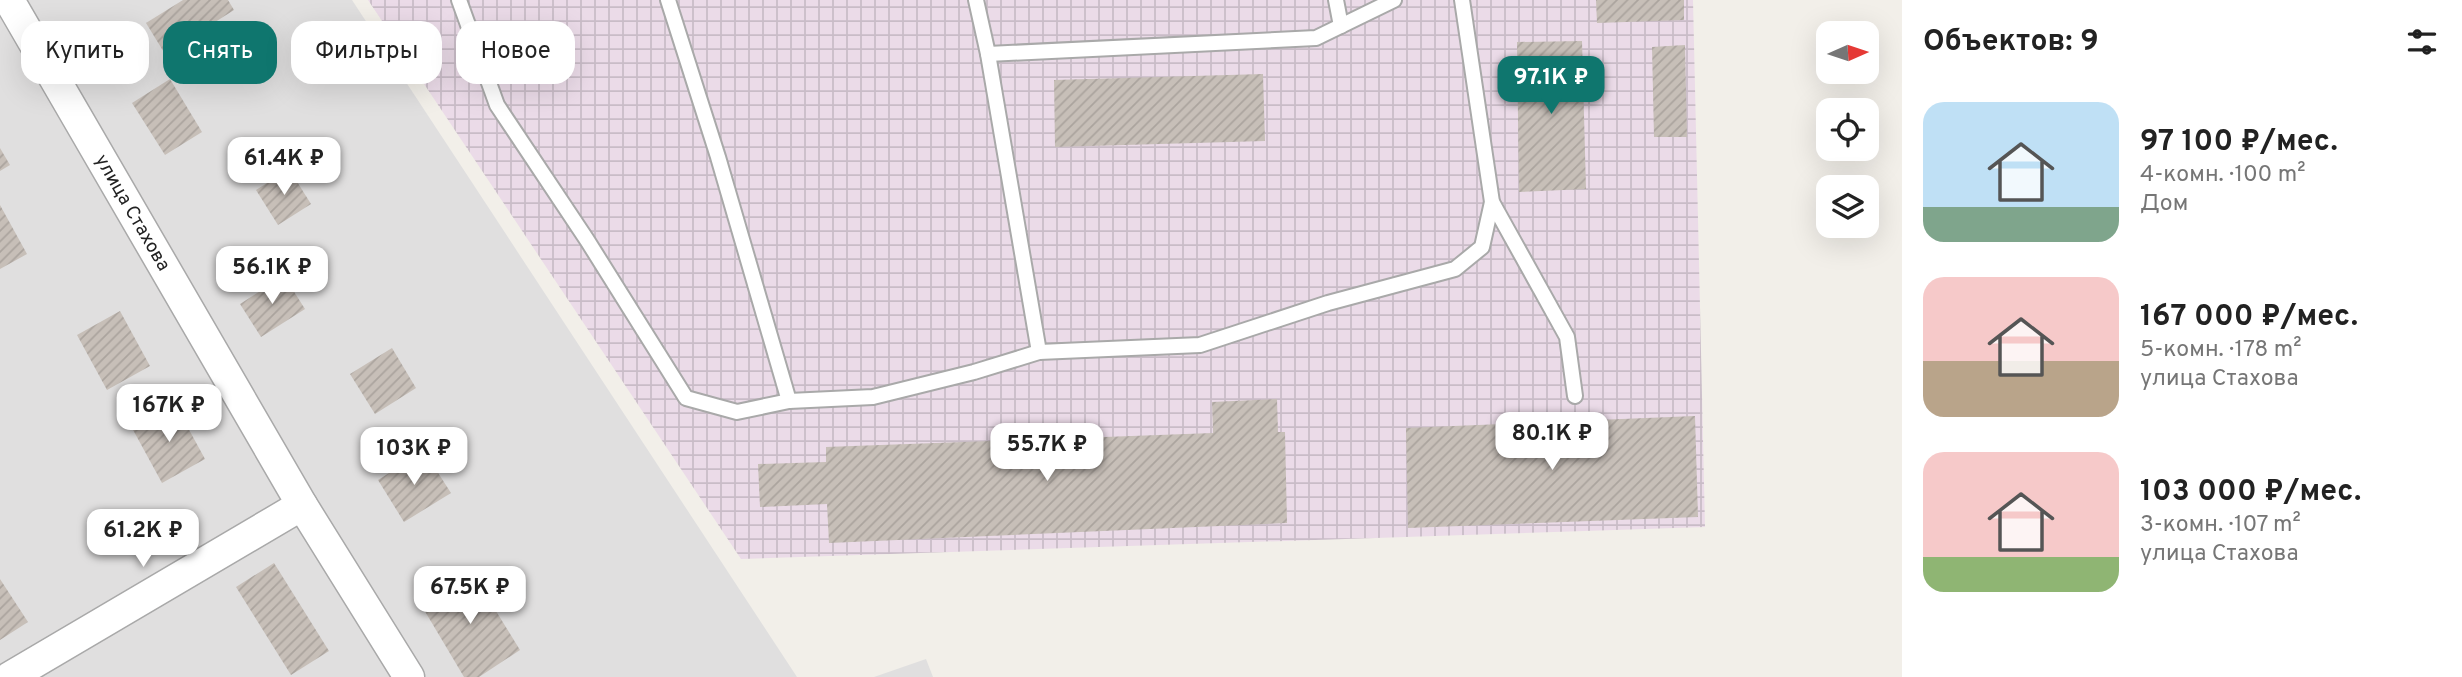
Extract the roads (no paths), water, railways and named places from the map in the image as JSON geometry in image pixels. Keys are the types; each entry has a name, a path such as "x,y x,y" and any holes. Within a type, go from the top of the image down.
{"street":[{"name":"улица Стахова","path":"9,0 302,505 409,677"},
{"path":"10,677 302,505"}],"lane":[{"path":"459,0 497,105 587,240 686,398 737,412 789,401 873,397 974,372 1039,352 1200,345 1328,303 1455,269 1482,247 1492,202"},
{"path":"668,0 722,170 789,401"},
{"path":"976,0 989,54 1039,352"},
{"path":"1336,0 1341,26"},
{"path":"989,54 1316,38 1394,0"},
{"path":"1462,0 1492,202 1567,337 1575,396"}]}
